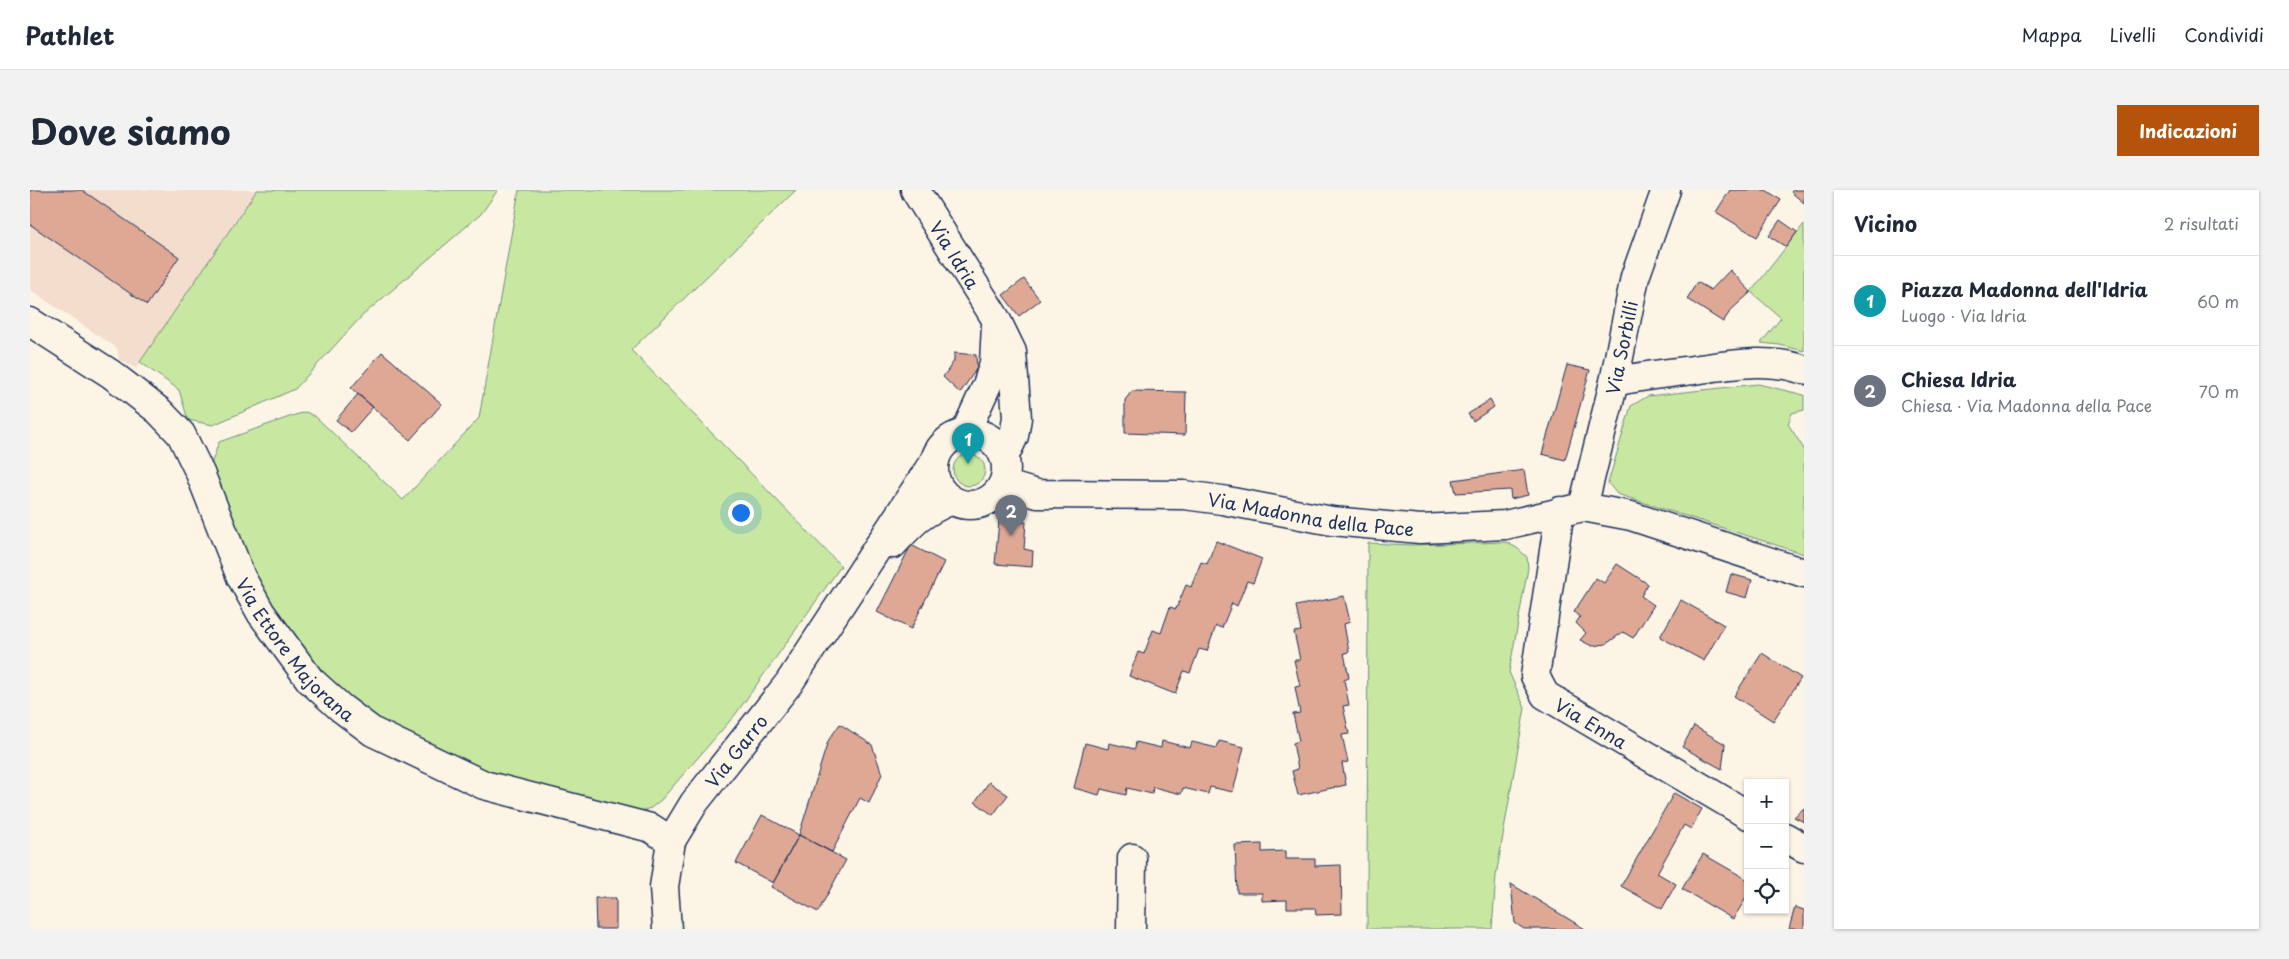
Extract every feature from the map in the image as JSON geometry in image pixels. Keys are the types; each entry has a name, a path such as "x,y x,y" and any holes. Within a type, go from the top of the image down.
{"street":[{"name":"Via Idria","path":"915,190 996,319 1012,352 1017,418 1014,436 1004,457"},
{"name":"Via Sorbilli","path":"1572,509 1614,382 1635,277 1666,190"},
{"path":"965,433 987,385 994,363 996,319"},
{"name":"Via Ettore Majorana","path":"30,322 111,374 159,411 181,434 200,473 241,577 260,613 310,680 341,708 373,732 484,785 651,828 671,841"},
{"path":"1614,382 1636,377 1745,363 1776,363 1804,370"},
{"path":"965,433 989,438 998,446 1004,457 1006,475 1003,484 996,494 987,501 975,505 963,505 943,493 936,483 935,460 941,447 952,437 965,433"},
{"name":"Via Garro","path":"667,929 664,887 671,841 694,803 789,683 852,590 898,514 935,460"},
{"name":"Via Madonna della Pace","path":"1003,484 1037,494 1184,495 1222,500 1332,521 1420,529 1505,525 1572,509"},
{"name":"Via Garro","path":"852,590 911,524 927,511 952,500"},
{"path":"1572,509 1631,516 1804,573"},
{"name":"Via Enna","path":"1572,509 1534,676 1545,695 1744,813"},
{"path":"1789,839 1804,848"},
{"path":"1131,929 1132,858"}],"shaded area":[{"path":"30,190 257,190 136,369 119,359 117,348 30,290"}],"green space":[{"path":"257,190 498,190 481,214 362,316 295,389 213,425 188,420 179,390 140,362"},
{"path":"519,190 796,190 631,350 841,566 735,715 661,800 651,808 640,811 505,782 363,712 312,667 262,592 210,467 219,442 306,412 316,417 403,500 479,418"},
{"path":"1804,224 1804,351 1780,345 1761,343 1781,318 1751,292"},
{"path":"1758,384 1804,395 1804,410 1792,413 1788,424 1804,449 1804,554 1617,494 1608,483 1631,406 1648,396"},
{"path":"969,454 975,455 980,459 984,464 984,476 980,481 975,485 969,486 963,485 958,481 954,476 953,470 954,464 958,459 963,455"},
{"path":"1506,542 1517,548 1527,557 1528,568 1509,672 1525,708 1496,876 1492,929 1367,929 1368,543 1410,545"}],"building":[{"path":"30,190 82,190 179,257 147,305 30,226"},
{"path":"1730,190 1766,190 1781,200 1757,237 1716,212"},
{"path":"1793,190 1804,190 1804,203 1791,192"},
{"path":"1780,220 1797,232 1786,247 1769,236"},
{"path":"1730,270 1751,292 1731,310 1723,322 1687,299 1697,282 1711,290"},
{"path":"1024,279 1040,300 1019,316 1003,295"},
{"path":"382,352 442,404 410,440 351,388"},
{"path":"954,353 976,355 977,368 960,393 943,377 954,361"},
{"path":"1567,365 1590,370 1565,460 1542,454"},
{"path":"1132,391 1186,392 1185,435 1125,433 1125,400"},
{"path":"358,394 373,407 351,432 336,420"},
{"path":"1490,400 1494,407 1473,421 1468,414"},
{"path":"1524,470 1528,495 1511,499 1510,490 1456,493 1453,480"},
{"path":"999,521 1026,522 1024,549 1033,551 1032,567 995,564"},
{"path":"1216,541 1262,559 1253,583 1247,581 1237,606 1232,603 1222,628 1216,626 1207,651 1199,649 1190,673 1184,671 1175,694 1129,676 1138,652 1144,654 1153,630 1161,633 1170,607 1176,609 1186,585 1191,587 1201,562 1207,564"},
{"path":"911,545 944,562 911,629 877,612"},
{"path":"1617,564 1648,584 1641,596 1654,605 1633,638 1623,632 1606,644 1592,646 1580,640 1586,633 1576,623 1580,617 1574,612 1596,578 1604,583"},
{"path":"1731,574 1752,580 1747,598 1726,592"},
{"path":"1344,596 1350,622 1344,624 1349,652 1344,653 1349,678 1344,680 1349,705 1343,706 1349,734 1342,735 1348,762 1342,763 1346,785 1298,795 1292,771 1298,769 1293,743 1299,741 1293,714 1300,713 1295,687 1300,686 1294,660 1300,660 1294,632 1301,631 1296,606"},
{"path":"1681,600 1724,625 1704,661 1660,637"},
{"path":"1762,653 1801,678 1773,721 1734,696"},
{"path":"840,724 872,745 882,774 869,803 860,798 832,852 799,835 828,741"},
{"path":"1694,726 1725,744 1722,769 1682,747"},
{"path":"1162,741 1190,748 1192,742 1217,748 1219,741 1244,747 1233,792 1210,787 1208,794 1183,788 1181,794 1153,787 1152,794 1127,788 1126,795 1101,789 1099,795 1074,788 1085,743 1108,749 1109,743 1135,749 1136,742 1161,748"},
{"path":"989,782 1008,795 993,815 975,802"},
{"path":"1674,793 1702,809 1691,829 1684,825 1657,873 1676,884 1662,909 1621,886"},
{"path":"1804,808 1804,822 1794,817"},
{"path":"762,815 799,835 773,883 736,863"},
{"path":"799,835 846,860 818,912 771,887"},
{"path":"1262,844 1262,852 1286,851 1286,859 1315,859 1315,866 1341,865 1342,914 1316,915 1315,908 1287,908 1287,900 1262,901 1262,893 1237,893 1235,845"},
{"path":"1703,854 1744,878 1744,901 1733,919 1682,889"},
{"path":"1511,884 1585,929 1524,929 1515,923"},
{"path":"595,898 616,898 616,929 596,929"},
{"path":"1795,907 1804,910 1804,929 1789,929"}],"place":[{"name":"Piazza Madonna dell'Idria","path":"968,464"},
{"name":"Chiesa Idria","path":"1011,536"}]}
